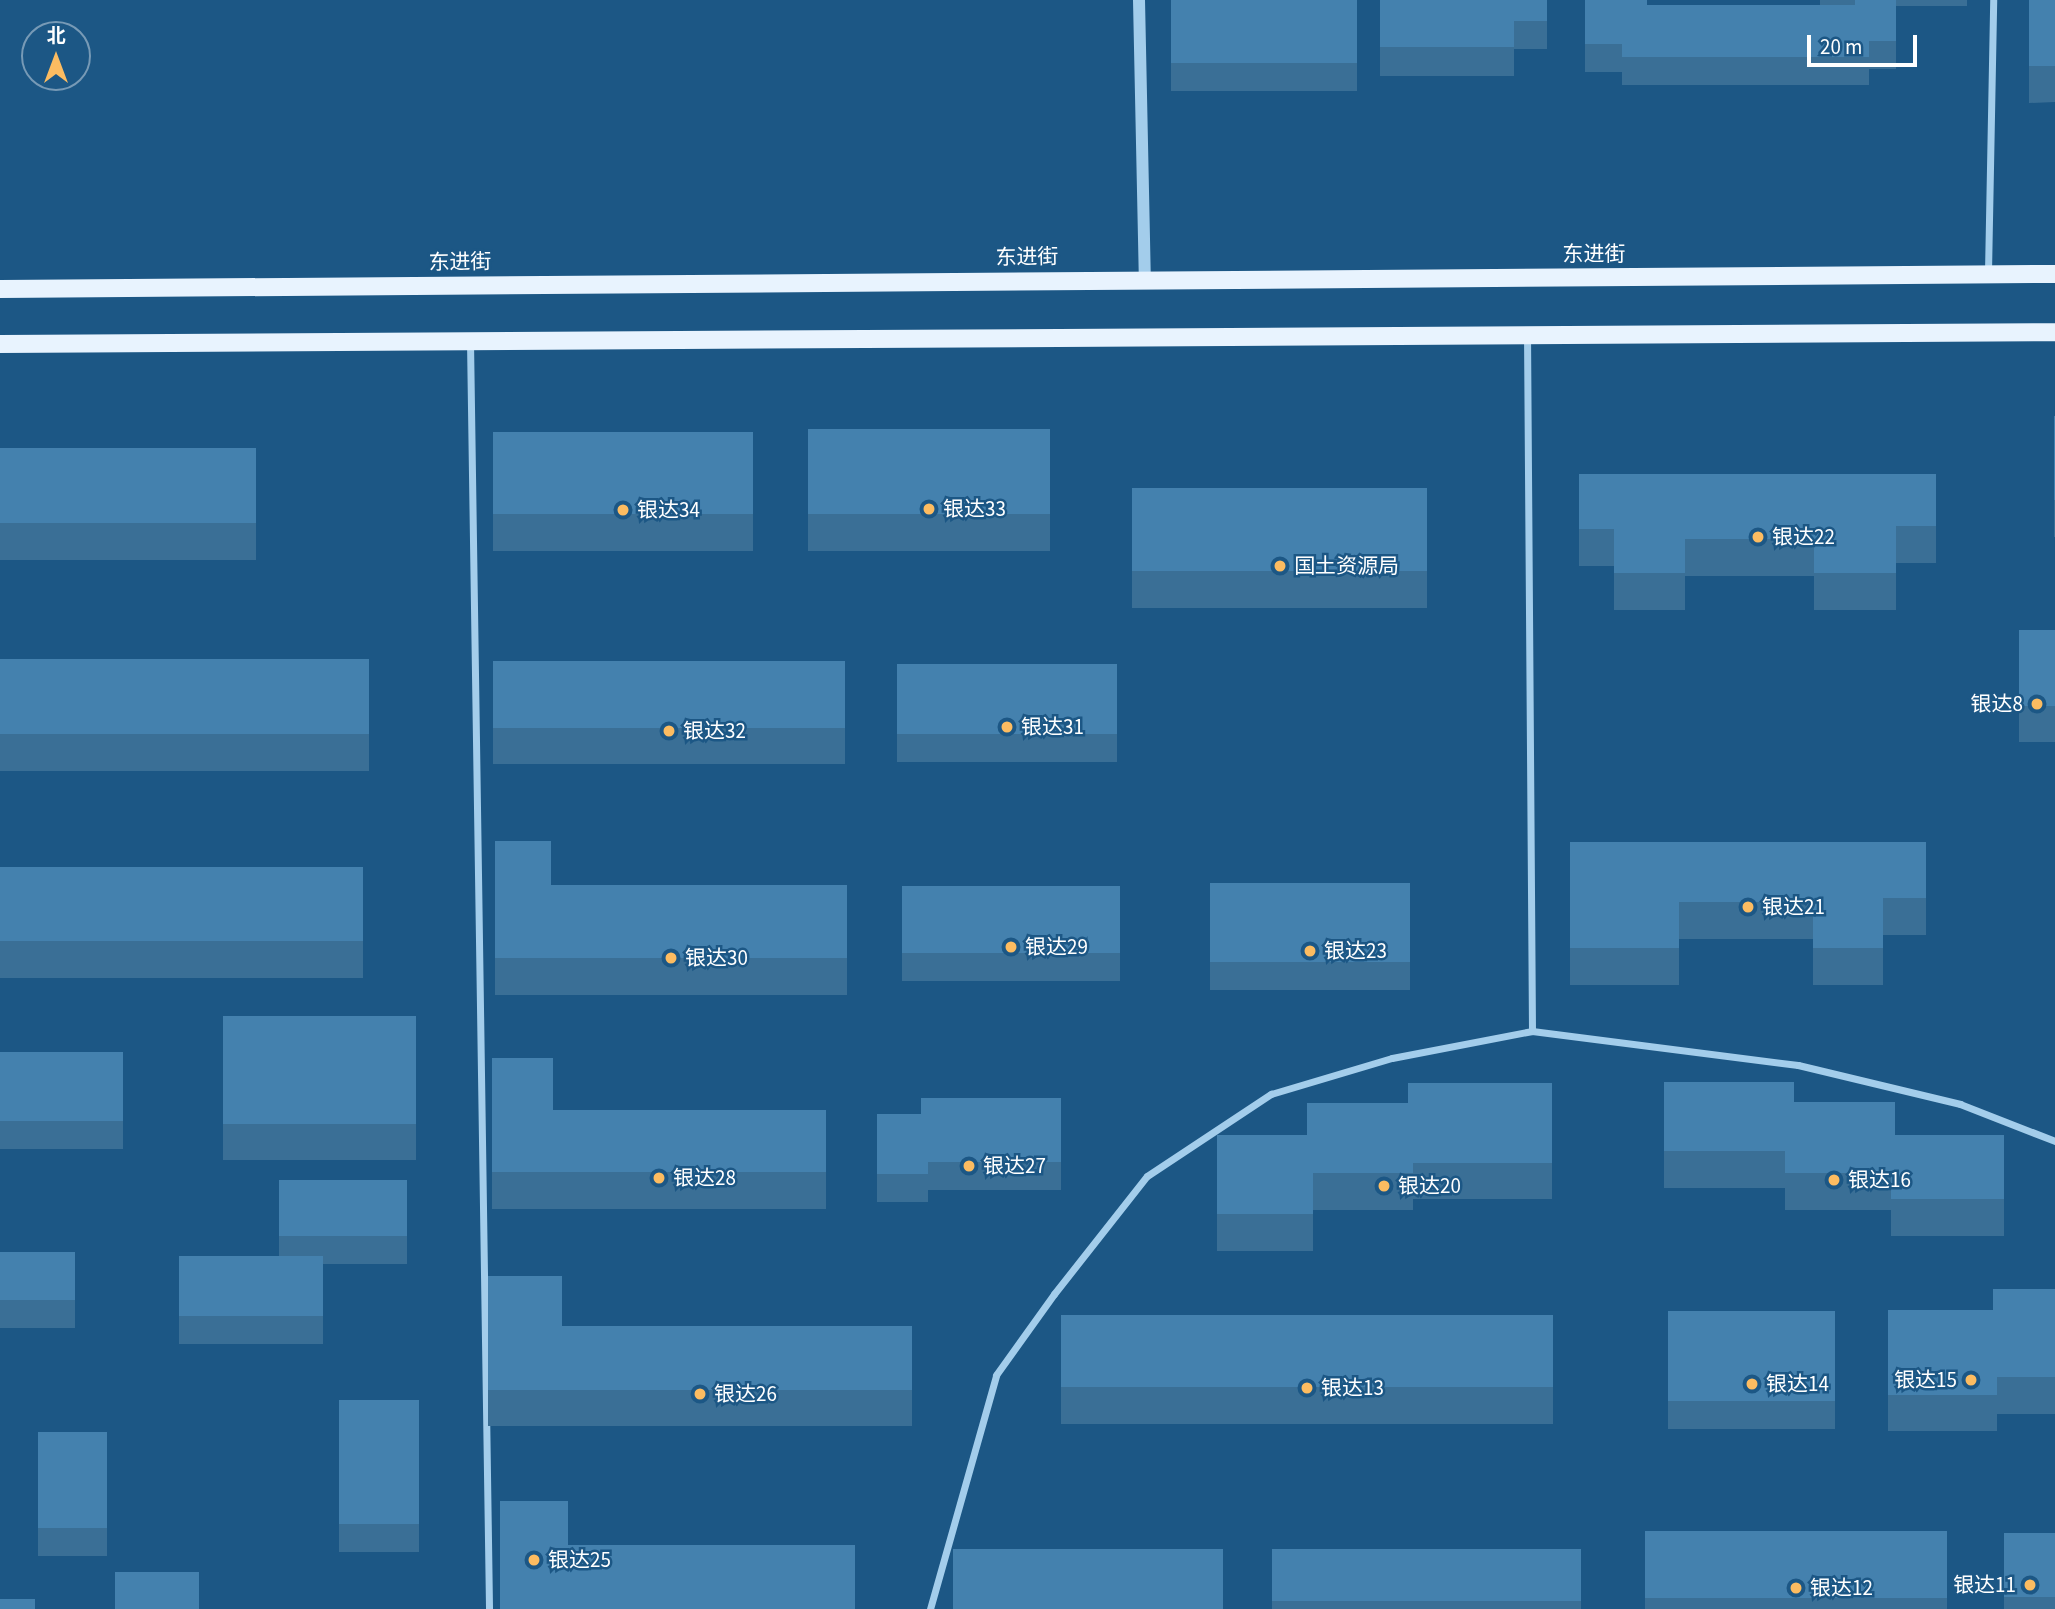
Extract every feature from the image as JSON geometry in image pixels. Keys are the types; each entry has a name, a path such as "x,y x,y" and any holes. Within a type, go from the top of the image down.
{"main road":[{"name":"东进街","path":"0,289 2055,274"},
{"path":"0,344 2055,332"}],"street":[{"path":"1139,0 1145,279"},
{"path":"1988,275 1993,0"},
{"path":"1527,333 1532,1031"},
{"path":"470,340 489,1609"},
{"path":"930,1609 996,1375 1054,1294 1147,1176 1271,1094 1392,1058 1532,1031 1798,1065 1960,1104 2055,1140"}],"building":[{"path":"1171,0 1357,0 1357,63 1171,63"},
{"path":"1380,0 1547,0 1547,21 1514,21 1514,47 1380,47"},
{"path":"1585,0 1647,0 1647,5 1855,5 1855,0 1896,0 1896,41 1869,41 1869,57 1622,57 1622,44 1585,44"},
{"path":"2029,0 2055,0 2055,66 2029,66"},
{"path":"2055,416 2055,500 2054,500"},
{"path":"808,429 1050,429 1050,514 808,514"},
{"path":"493,432 753,432 753,514 493,514"},
{"path":"0,448 256,448 256,523 0,523"},
{"path":"1579,474 1936,474 1936,526 1896,526 1896,573 1814,573 1814,539 1685,539 1685,573 1614,573 1614,529 1579,529"},
{"path":"1132,488 1427,488 1427,571 1132,571"},
{"path":"2019,630 2055,630 2055,706 2019,706"},
{"path":"0,659 369,659 369,734 0,734"},
{"path":"493,661 845,661 845,728 493,728"},
{"path":"897,664 1117,664 1117,734 897,734"},
{"path":"495,841 551,841 551,885 847,885 847,958 495,958"},
{"path":"1570,842 1926,842 1926,898 1883,898 1883,948 1813,948 1813,902 1679,902 1679,948 1570,948"},
{"path":"0,867 363,867 363,941 0,941"},
{"name":"银达23","path":"1210,883 1410,883 1410,962 1210,962"},
{"path":"902,886 1120,886 1120,953 902,953"},
{"path":"223,1016 416,1016 416,1124 223,1124"},
{"path":"0,1052 123,1052 123,1121 0,1121"},
{"path":"492,1058 553,1058 553,1110 826,1110 826,1172 492,1172"},
{"path":"1664,1082 1794,1082 1794,1102 1895,1102 1895,1135 2004,1135 2004,1199 1891,1199 1891,1173 1785,1173 1785,1151 1664,1151"},
{"path":"1408,1083 1552,1083 1552,1163 1413,1163 1413,1173 1313,1173 1313,1214 1217,1214 1217,1135 1307,1135 1307,1103 1408,1103"},
{"path":"921,1098 1061,1098 1061,1162 928,1162 928,1174 877,1174 877,1114 921,1114"},
{"path":"279,1180 407,1180 407,1236 279,1236"},
{"path":"0,1252 75,1252 75,1300 0,1300"},
{"path":"179,1256 323,1256 323,1316 179,1316"},
{"path":"488,1276 562,1276 562,1326 912,1326 912,1390 488,1390"},
{"path":"1993,1289 2055,1289 2055,1377 1997,1377 1997,1395 1888,1395 1888,1310 1993,1310"},
{"name":"银达14","path":"1668,1311 1835,1311 1835,1401 1668,1401"},
{"path":"1061,1315 1553,1315 1553,1387 1061,1387"},
{"path":"339,1400 419,1400 419,1524 339,1524"},
{"path":"38,1432 107,1432 107,1528 38,1528"},
{"path":"500,1501 568,1501 568,1545 855,1545 855,1609 500,1609"},
{"path":"1645,1531 1947,1531 1947,1598 1645,1598"},
{"path":"2004,1533 2055,1533 2055,1597 2004,1597"},
{"path":"953,1549 1223,1549 1223,1609 953,1609"},
{"path":"1272,1549 1581,1549 1581,1601 1272,1601"},
{"path":"115,1572 199,1572 199,1609 115,1609"},
{"path":"0,1599 35,1599 35,1609 0,1609"}],"place":[{"name":"银达33","path":"929,509"},
{"name":"银达34","path":"623,510"},
{"name":"银达22","path":"1758,537"},
{"name":"国土资源局","path":"1280,566"},
{"name":"银达8","path":"2037,704"},
{"name":"银达31","path":"1007,727"},
{"name":"银达32","path":"669,731"},
{"name":"银达21","path":"1748,907"},
{"name":"银达29","path":"1011,947"},
{"name":"银达23","path":"1310,951"},
{"name":"银达30","path":"671,958"},
{"name":"银达27","path":"969,1166"},
{"name":"银达28","path":"659,1178"},
{"name":"银达16","path":"1834,1180"},
{"name":"银达20","path":"1384,1186"},
{"name":"银达15","path":"1971,1380"},
{"name":"银达14","path":"1752,1384"},
{"name":"银达13","path":"1307,1388"},
{"name":"银达26","path":"700,1394"},
{"name":"银达25","path":"534,1560"},
{"name":"银达11","path":"2030,1585"},
{"name":"银达12","path":"1796,1588"}]}
